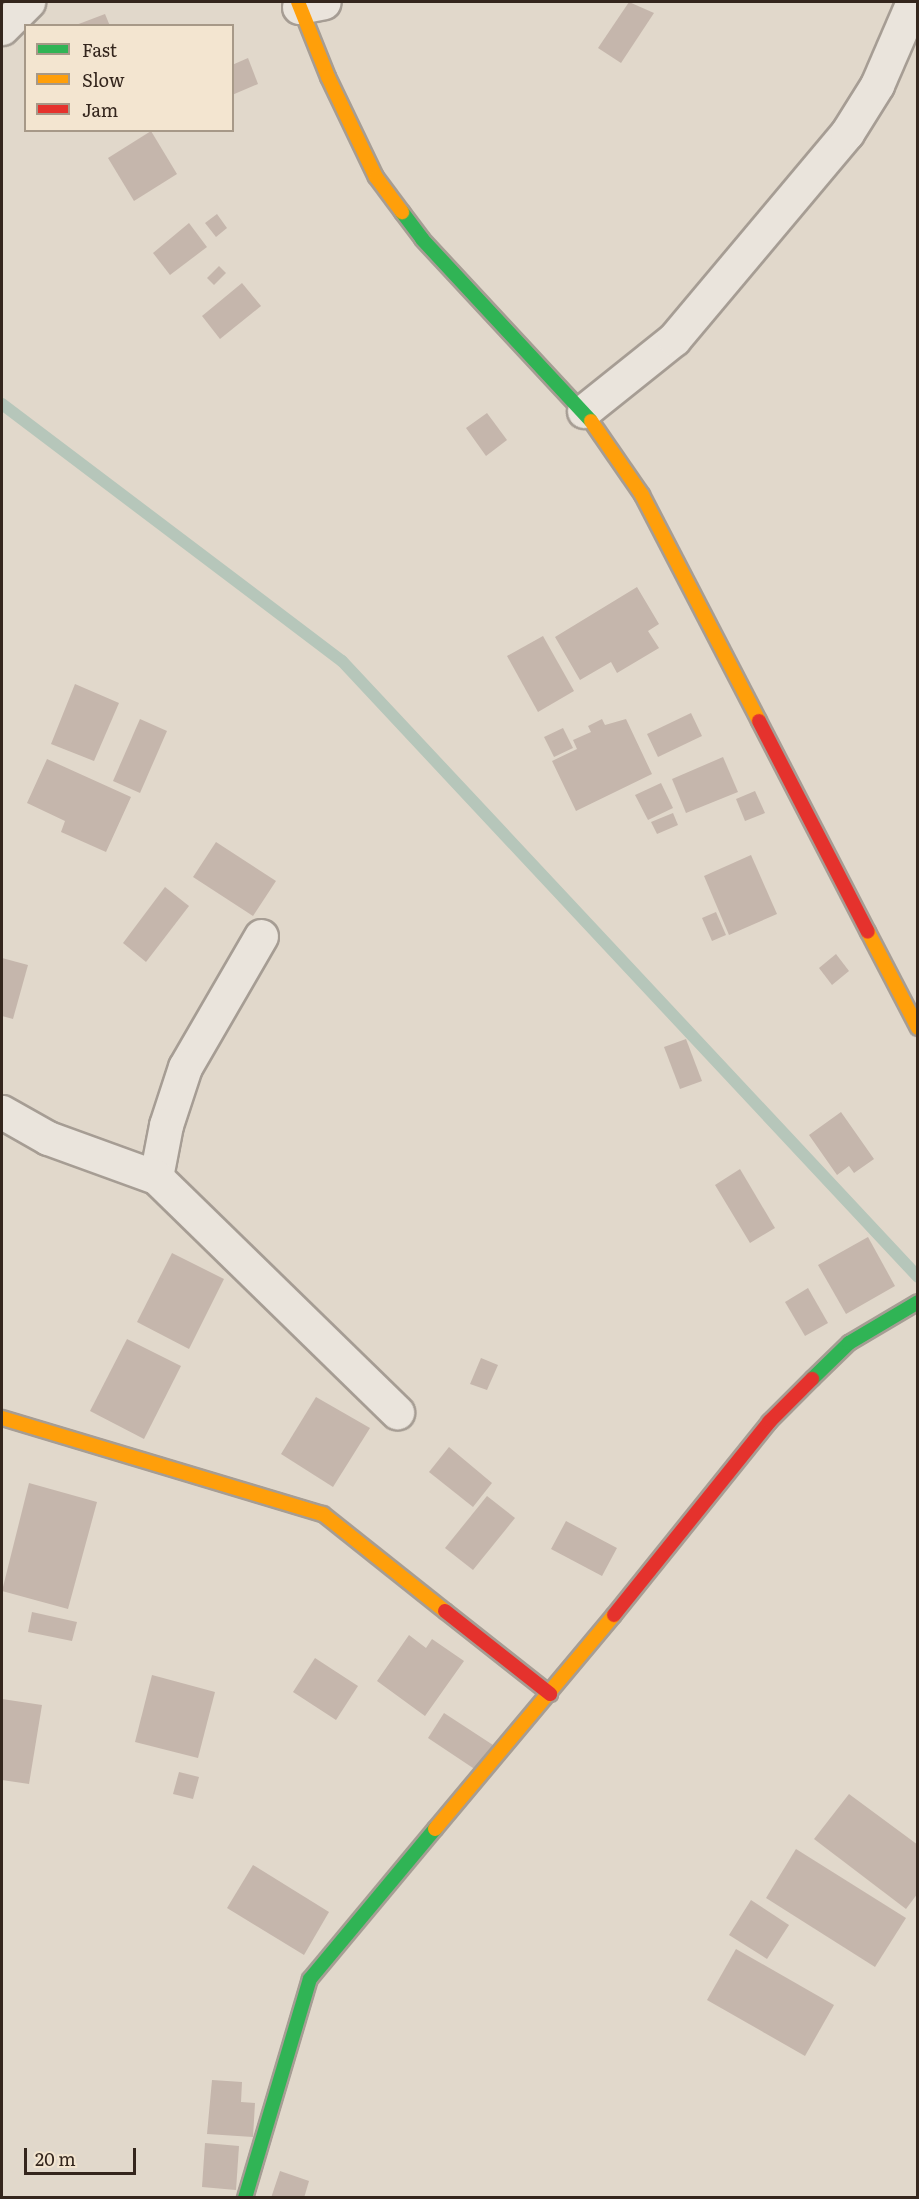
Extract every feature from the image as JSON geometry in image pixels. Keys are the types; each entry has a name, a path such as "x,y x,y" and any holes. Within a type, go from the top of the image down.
{"street":[{"path":"2,28 28,2"},
{"path":"584,411 674,339 847,133 877,85 913,2"},
{"path":"307,3 376,177 422,239 584,411 642,495 918,1028"},
{"path":"156,1177 166,1125 185,1067 261,936"},
{"path":"2,1112 48,1138 156,1177 397,1412"},
{"path":"245,2198 310,1979 550,1694 769,1422 849,1343 918,1302"},
{"path":"2,1418 323,1514 550,1694"}],"building":[{"path":"629,2 654,13 621,63 598,48"},
{"path":"105,14 109,24 79,24"},
{"path":"248,58 258,84 234,94 234,64"},
{"path":"152,132 177,174 134,201 108,158"},
{"path":"217,214 227,228 216,237 205,223"},
{"path":"189,223 207,247 170,275 153,253"},
{"path":"219,266 226,273 214,285 207,278"},
{"path":"242,283 261,306 220,339 202,316"},
{"path":"487,413 507,440 486,456 466,428"},
{"path":"637,587 659,624 648,631 659,648 617,673 611,662 580,680 555,637"},
{"path":"543,636 574,691 538,712 507,656"},
{"path":"75,684 119,703 94,761 51,744"},
{"path":"691,713 702,736 658,757 647,734"},
{"path":"140,719 167,731 140,793 113,781"},
{"path":"602,719 605,725 626,719 652,774 576,811 552,761 577,749 573,740 591,732 588,726"},
{"path":"563,728 573,748 554,757 544,737"},
{"path":"723,757 738,792 686,813 672,779"},
{"path":"47,759 131,797 106,852 61,832 65,821 27,803"},
{"path":"661,783 673,808 648,820 635,795"},
{"path":"755,791 765,813 745,821 736,799"},
{"path":"673,813 678,825 657,834 651,822"},
{"path":"216,842 276,881 253,916 193,877"},
{"path":"751,855 777,914 729,935 704,876"},
{"path":"165,887 189,906 146,962 123,943"},
{"path":"716,912 726,935 712,941 702,918"},
{"path":"836,954 849,971 832,985 819,968"},
{"path":"2,958 28,965 13,1019 2,1016"},
{"path":"686,1039 702,1081 680,1089 664,1047"},
{"path":"841,1112 874,1159 854,1173 849,1166 837,1175 809,1135"},
{"path":"740,1169 775,1228 750,1243 715,1185"},
{"path":"868,1237 895,1286 846,1314 818,1265"},
{"path":"172,1253 224,1279 189,1349 137,1322"},
{"path":"808,1288 828,1323 805,1336 785,1302"},
{"path":"127,1339 181,1366 144,1439 90,1411"},
{"path":"481,1358 498,1365 487,1390 470,1384"},
{"path":"316,1397 370,1428 333,1487 281,1454"},
{"path":"449,1447 492,1483 473,1507 429,1472"},
{"path":"29,1483 97,1502 68,1609 2,1591"},
{"path":"487,1496 515,1518 473,1570 445,1548"},
{"path":"566,1521 617,1548 602,1576 551,1549"},
{"path":"32,1612 77,1622 72,1641 28,1632"},
{"path":"409,1635 426,1648 432,1639 464,1661 425,1716 377,1681"},
{"path":"315,1658 358,1686 336,1720 293,1692"},
{"path":"152,1675 215,1692 198,1758 135,1742"},
{"path":"2,1699 42,1705 29,1784 2,1780"},
{"path":"444,1713 493,1745 476,1770 428,1738"},
{"path":"179,1772 199,1777 193,1799 173,1794"},
{"path":"849,1794 918,1845 918,1893 906,1909 814,1839"},
{"path":"796,1849 906,1918 875,1967 766,1898"},
{"path":"253,1865 329,1912 304,1955 227,1908"},
{"path":"751,1900 789,1925 767,1959 729,1935"},
{"path":"736,1949 834,2005 805,2056 707,2000"},
{"path":"212,2080 242,2082 241,2102 255,2103 253,2137 207,2134"},
{"path":"205,2143 239,2146 236,2190 202,2187"},
{"path":"280,2171 309,2181 304,2198 271,2198"}],"waterway":[{"path":"2,404 342,661 918,1277"}],"traffic: fast":[{"path":"402,212 422,239 591,421"},
{"path":"812,1379 849,1343 918,1302"},
{"path":"245,2198 310,1979 435,1829"}],"traffic: slow":[{"path":"298,2 328,77 376,177 402,212"},
{"path":"591,421 642,495 759,721"},
{"path":"868,932 918,1028"},
{"path":"2,1418 323,1514 445,1611"},
{"path":"435,1829 614,1615"}],"traffic: jam":[{"path":"759,721 868,932"},
{"path":"614,1615 769,1422 812,1379"},
{"path":"445,1611 550,1694"}]}
